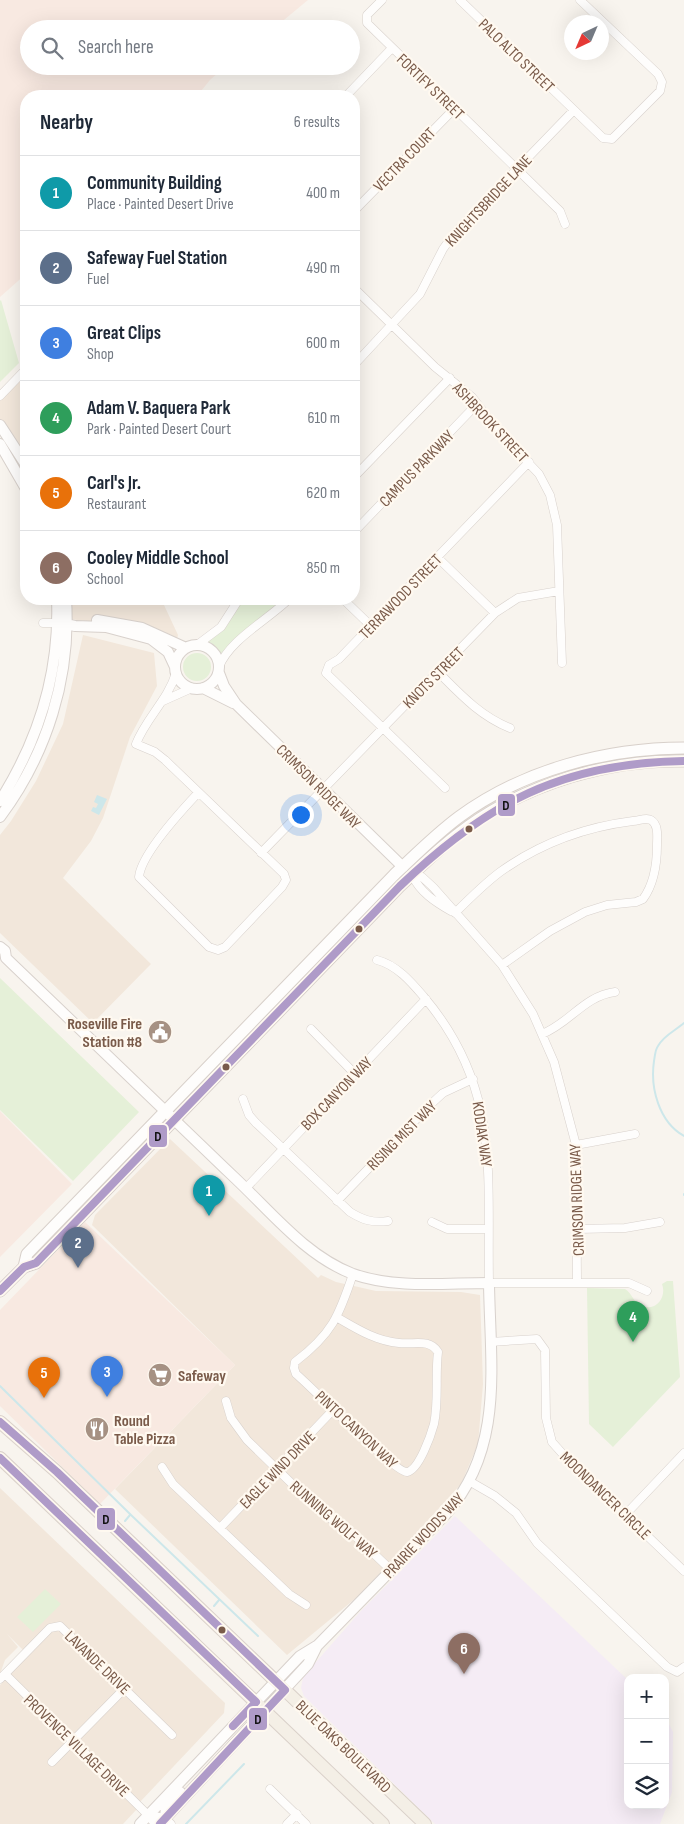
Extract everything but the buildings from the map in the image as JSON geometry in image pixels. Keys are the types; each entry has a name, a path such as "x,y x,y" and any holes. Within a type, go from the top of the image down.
{"main road":[{"path":"24,1267 27,1254 403,867 439,833 486,800 526,781 568,765 620,752 684,748"},
{"path":"0,1291 24,1267 36,1263 412,875 470,825 512,802 551,784 622,765 684,761"},
{"path":"403,867 412,875"},
{"name":"BLUE OAKS BOULEVARD","path":"0,1422 57,1472 425,1824"},
{"name":"BLUE OAKS BOULEVARD","path":"0,1458 383,1824"}],"street":[{"name":"FORTIFY STREET","path":"382,0 367,15 367,22 560,211 565,224"},
{"name":"PALO ALTO STREET","path":"460,0 603,138 612,139 660,91 663,84 658,74 586,6"},
{"path":"580,0 586,6 592,0"},
{"path":"352,90 392,48"},
{"name":"VECTRA COURT","path":"360,205 454,108"},
{"name":"KNIGHTSBRIDGE LANE","path":"360,359 420,294 447,243 574,110"},
{"name":"ASHBROOK STREET","path":"360,294 435,367 450,378 477,404 500,434 529,462 547,486 556,514 562,663"},
{"path":"0,396 20,374"},
{"path":"360,472 450,378"},
{"name":"CAMPUS PARKWAY","path":"360,526 477,404"},
{"path":"0,425 20,456"},
{"path":"0,444 20,479"},
{"name":"TERRAWOOD STREET","path":"382,727 330,679 326,673 329,666 339,659 529,462"},
{"path":"437,557 495,613"},
{"name":"KNOTS STREET","path":"261,853 495,613 518,598 559,591"},
{"path":"0,817 37,757 54,713 65,658 58,605"},
{"path":"0,801 27,754 44,710 65,605"},
{"path":"198,792 170,823 142,868 139,878 209,947 218,950 225,947 282,887 286,880 284,874 261,853 198,792 155,752 136,744 149,717 163,701 176,670 178,656 186,648 197,645 221,627 235,605"},
{"path":"163,701 192,688 203,688 213,682 224,656 236,643 282,605"},
{"path":"349,605 371,626"},
{"path":"62,623 75,619 92,619 128,624 186,648"},
{"path":"43,623 113,628 151,639 168,652 182,683 192,688"},
{"path":"197,645 213,651 219,670"},
{"name":"CRIMSON RIDGE WAY","path":"219,670 224,686 236,704 403,867"},
{"path":"438,672 479,711 492,720 510,728"},
{"name":"CRIMSON RIDGE WAY","path":"203,688 236,704"},
{"path":"382,727 445,788"},
{"path":"455,913 500,872 557,840 615,823 646,818 652,820 656,827 657,856 655,870 643,899 636,902 625,901 607,905 585,912 550,931 502,965"},
{"name":"CRIMSON RIDGE WAY","path":"412,875 417,885 432,894 455,913 502,965 519,991 542,1034 563,1090 576,1145 577,1282"},
{"path":"0,947 4,951 3,957 308,1248 331,1263 353,1274 396,1283 629,1283 647,1291"},
{"name":"KODIAK WAY","path":"378,960 395,968 426,1000 454,1039 473,1079 485,1124 488,1156 489,1283"},
{"path":"542,1034 566,1021 595,996 615,992"},
{"name":"BOX CANYON WAY","path":"246,1188 426,1000"},
{"path":"311,1029 355,1074"},
{"name":"RISING MIST WAY","path":"337,1201 443,1093 473,1079"},
{"path":"243,1099 252,1119 337,1201 364,1221 375,1223 388,1221"},
{"path":"576,1145 635,1134"},
{"path":"432,1222 447,1229 488,1229"},
{"path":"578,1229 625,1228 660,1222"},
{"name":"PINTO CANYON WAY","path":"338,1318 365,1334 386,1341 406,1344 427,1342 434,1345 438,1352 434,1422 429,1440 410,1472 403,1472 391,1463 296,1374 294,1368 295,1362 326,1333 338,1318 353,1274"},
{"name":"PRAIRIE WOODS WAY","path":"261,1707 280,1685 308,1664 318,1645 451,1508 470,1481 482,1452 488,1427 489,1283"},
{"name":"MOONDANCER CIRCLE","path":"490,1342 536,1339 545,1350 546,1418 552,1442 625,1515 682,1566"},
{"name":"RUNNING WOLF WAY","path":"226,1401 231,1418 238,1430 276,1469 322,1513 352,1533 391,1570"},
{"name":"EAGLE WIND DRIVE","path":"220,1528 334,1409"},
{"path":"625,1515 684,1453"},
{"path":"162,1468 173,1484 295,1600 306,1606"},
{"path":"470,1481 495,1496 516,1513 537,1542 667,1667 677,1672 684,1667"},
{"name":"LAVANDE DRIVE","path":"3,1677 50,1628 56,1625 64,1628 172,1735"},
{"name":"PROVENCE VILLAGE DRIVE","path":"3,1677 73,1741 155,1824"},
{"path":"52,1762 125,1688"},
{"path":"140,1824 148,1819 204,1756 261,1707"},
{"path":"166,1822 261,1707"},
{"path":"166,1822 166,1807 195,1775 204,1756"},
{"path":"270,1788 306,1824"},
{"path":"287,1824 296,1814"},
{"path":"148,1819 166,1822"}],"shaded area":[{"path":"0,0 308,0 284,20 20,20 20,75 216,75 202,90 20,90 20,279 0,297"},
{"path":"20,378 20,452 0,423 0,399"},
{"path":"67,605 164,605 178,635 176,643 128,626 69,619"},
{"path":"83,635 154,653 157,686 130,737 103,818 91,841 63,878 151,964 93,1023 0,933 0,835 36,781 63,724"},
{"path":"0,1111 72,1184 0,1257"},
{"path":"170,1139 318,1278 321,1275 336,1282 376,1291 461,1292 480,1295 483,1384 478,1444 461,1484 362,1593 287,1655 115,1489 235,1365 92,1225 95,1215"},
{"path":"85,1222 235,1365 100,1504 0,1406 0,1310"},
{"path":"0,1488 225,1703 224,1713 140,1802 10,1674 28,1655 7,1634 18,1647 5,1660 0,1674"},
{"path":"455,1516 624,1676 624,1809 666,1809 660,1824 435,1824 304,1696 301,1688 303,1678 309,1670 360,1612"},
{"path":"6,1679 137,1809 123,1824 0,1824 0,1685"},
{"path":"669,1724 673,1732 672,1792 669,1800"}],"green space":[{"path":"0,301 19,363 0,382"},
{"path":"239,605 278,605 220,655 206,643 219,632"},
{"path":"197,653 207,657 211,667 207,677 197,681 187,677 183,667 187,657"},
{"path":"0,978 139,1112 73,1181 0,1110"},
{"path":"667,1281 673,1281 680,1377 613,1447 589,1424 587,1288 625,1289 638,1304 651,1307 656,1305 662,1298 662,1284"},
{"path":"45,1589 61,1604 33,1632 17,1617"}],"water":[{"path":"97,795 107,799 99,815 91,811 98,804 94,802"}],"waterway":[{"path":"684,1023 660,1042 655,1053 653,1071 655,1093 662,1113 675,1130 684,1136"},
{"path":"0,1386 258,1636"},
{"path":"125,1521 130,1515"},
{"path":"214,1606 219,1600"},
{"path":"186,1824 244,1764"}],"transit line":[{"name":"D","path":"0,1291 24,1267 36,1263 400,886 432,857 464,832 496,811 529,793 563,780 600,770 640,764 684,761"},
{"name":"D","path":"0,1422 57,1472 285,1690 160,1824"},
{"name":"D","path":"0,1458 256,1702 233,1726"}],"place":[{"name":"Roseville Fire Station #8","path":"160,1032"},
{"name":"Community Building","path":"209,1216"},
{"name":"Safeway Fuel Station","path":"78,1268"},
{"name":"Adam V. Baquera Park","path":"633,1342"},
{"name":"Safeway","path":"160,1375"},
{"name":"Great Clips","path":"107,1397"},
{"name":"Carl's Jr.","path":"44,1398"},
{"name":"Round Table Pizza","path":"97,1429"},
{"name":"Cooley Middle School","path":"464,1674"}]}
